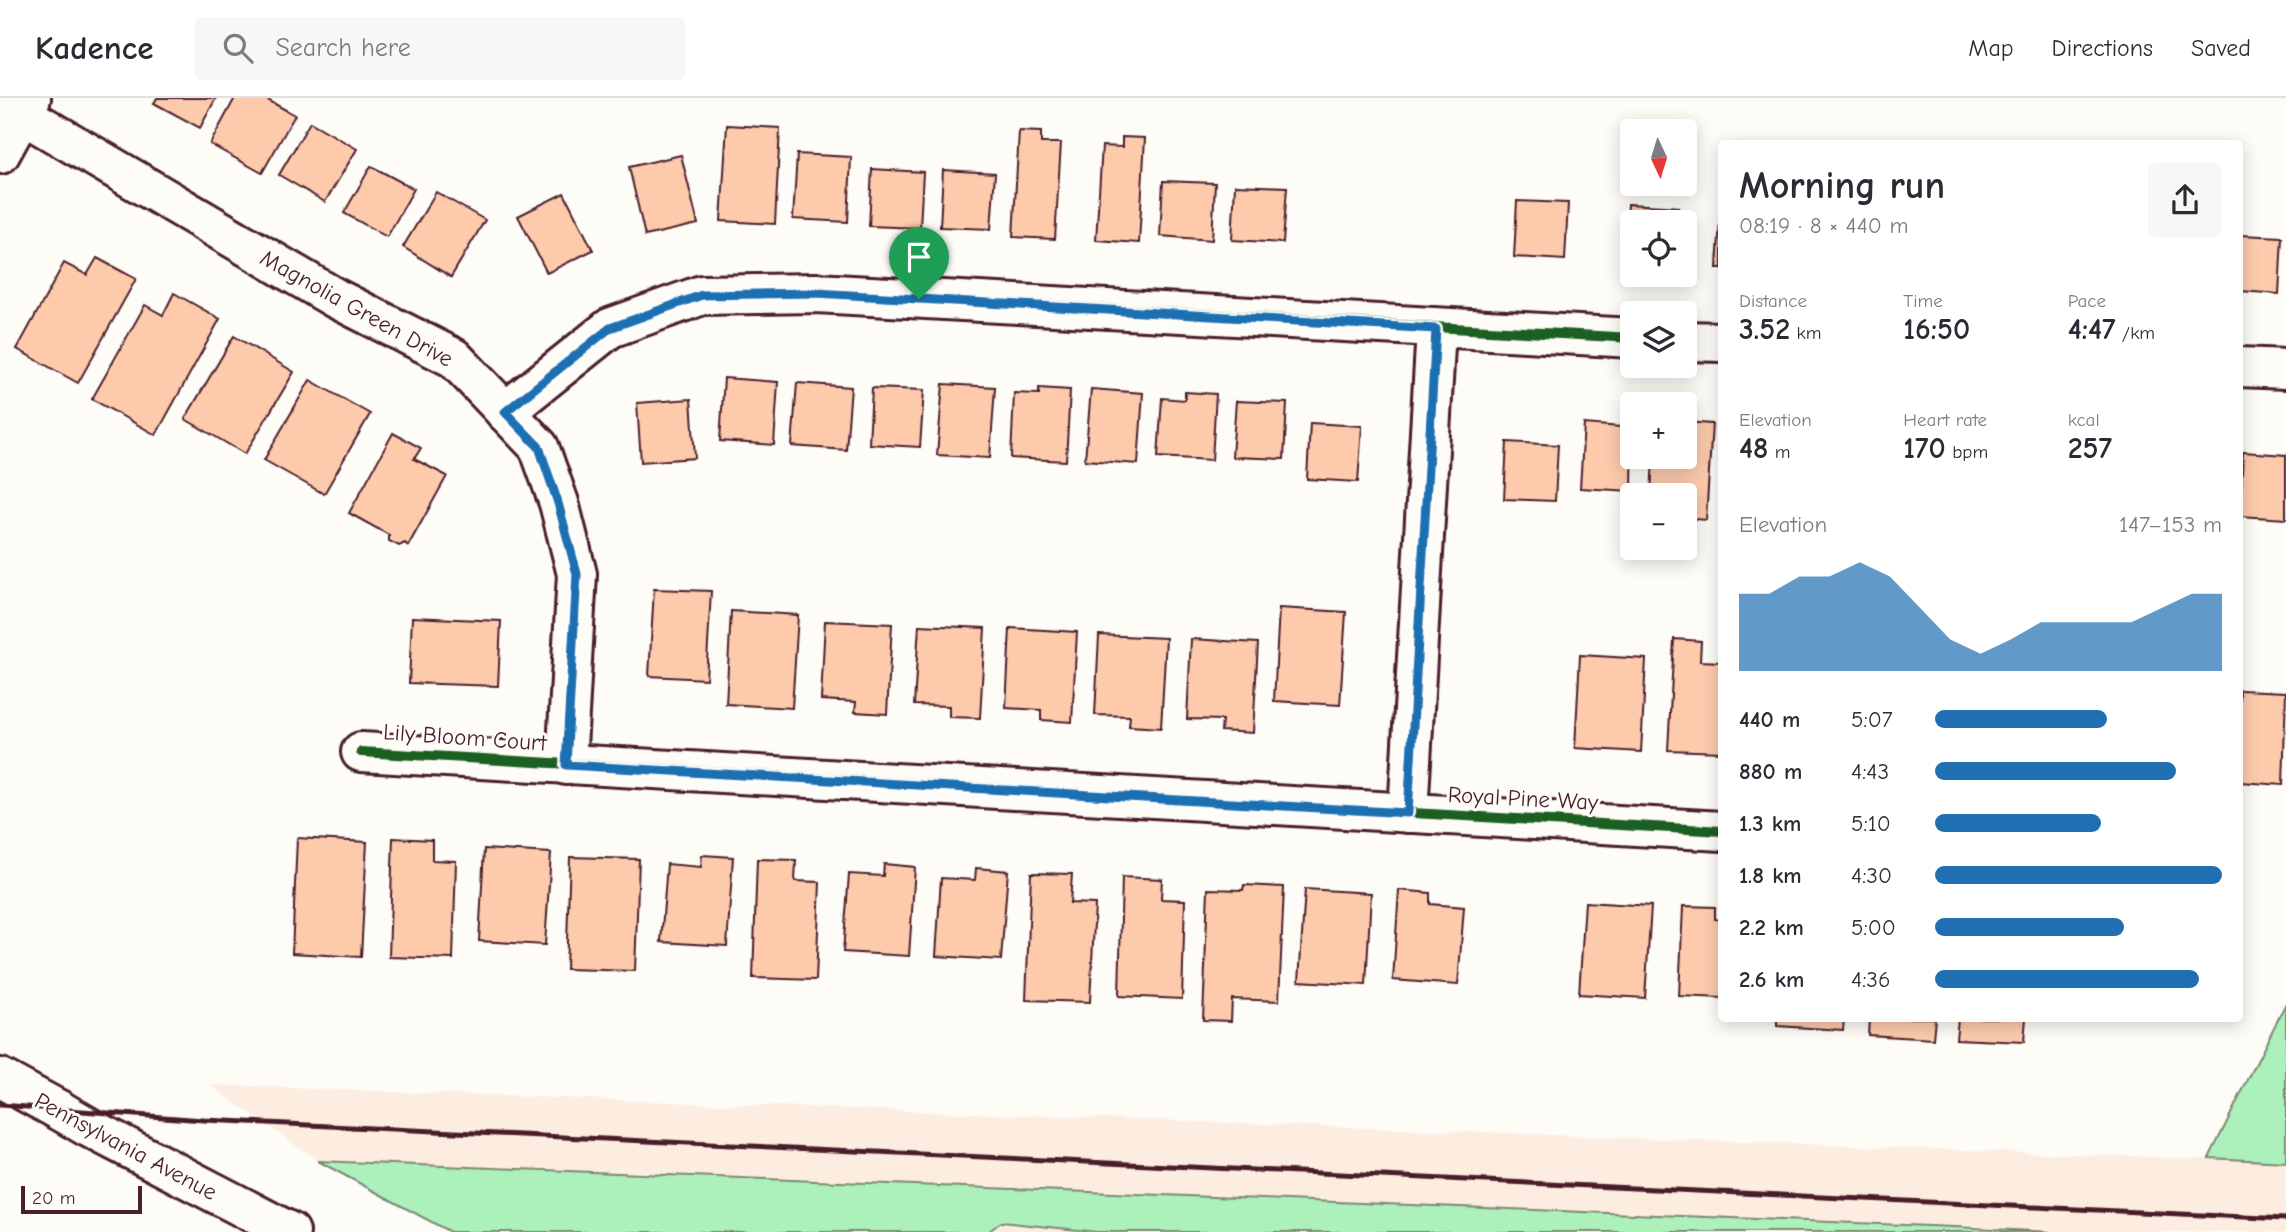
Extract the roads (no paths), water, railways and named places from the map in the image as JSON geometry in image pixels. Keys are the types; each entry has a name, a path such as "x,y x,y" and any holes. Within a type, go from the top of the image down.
{"street":[{"path":"0,154 18,108"},
{"name":"Magnolia Green Drive","path":"18,108 335,298 454,358 539,447 558,503 577,574 566,765"},
{"path":"505,412 610,328 702,295 816,293 1620,337"},
{"path":"1408,813 1436,329"},
{"path":"1697,341 1718,342"},
{"path":"2243,367 2286,369"},
{"name":"Lily Bloom Court","path":"361,752 566,765"},
{"name":"Royal Pine Way","path":"566,765 1718,831"},
{"name":"Pennsylvania Avenue","path":"0,1079 290,1232"}],"railway":[{"path":"0,1105 204,1120 2286,1219"}]}
